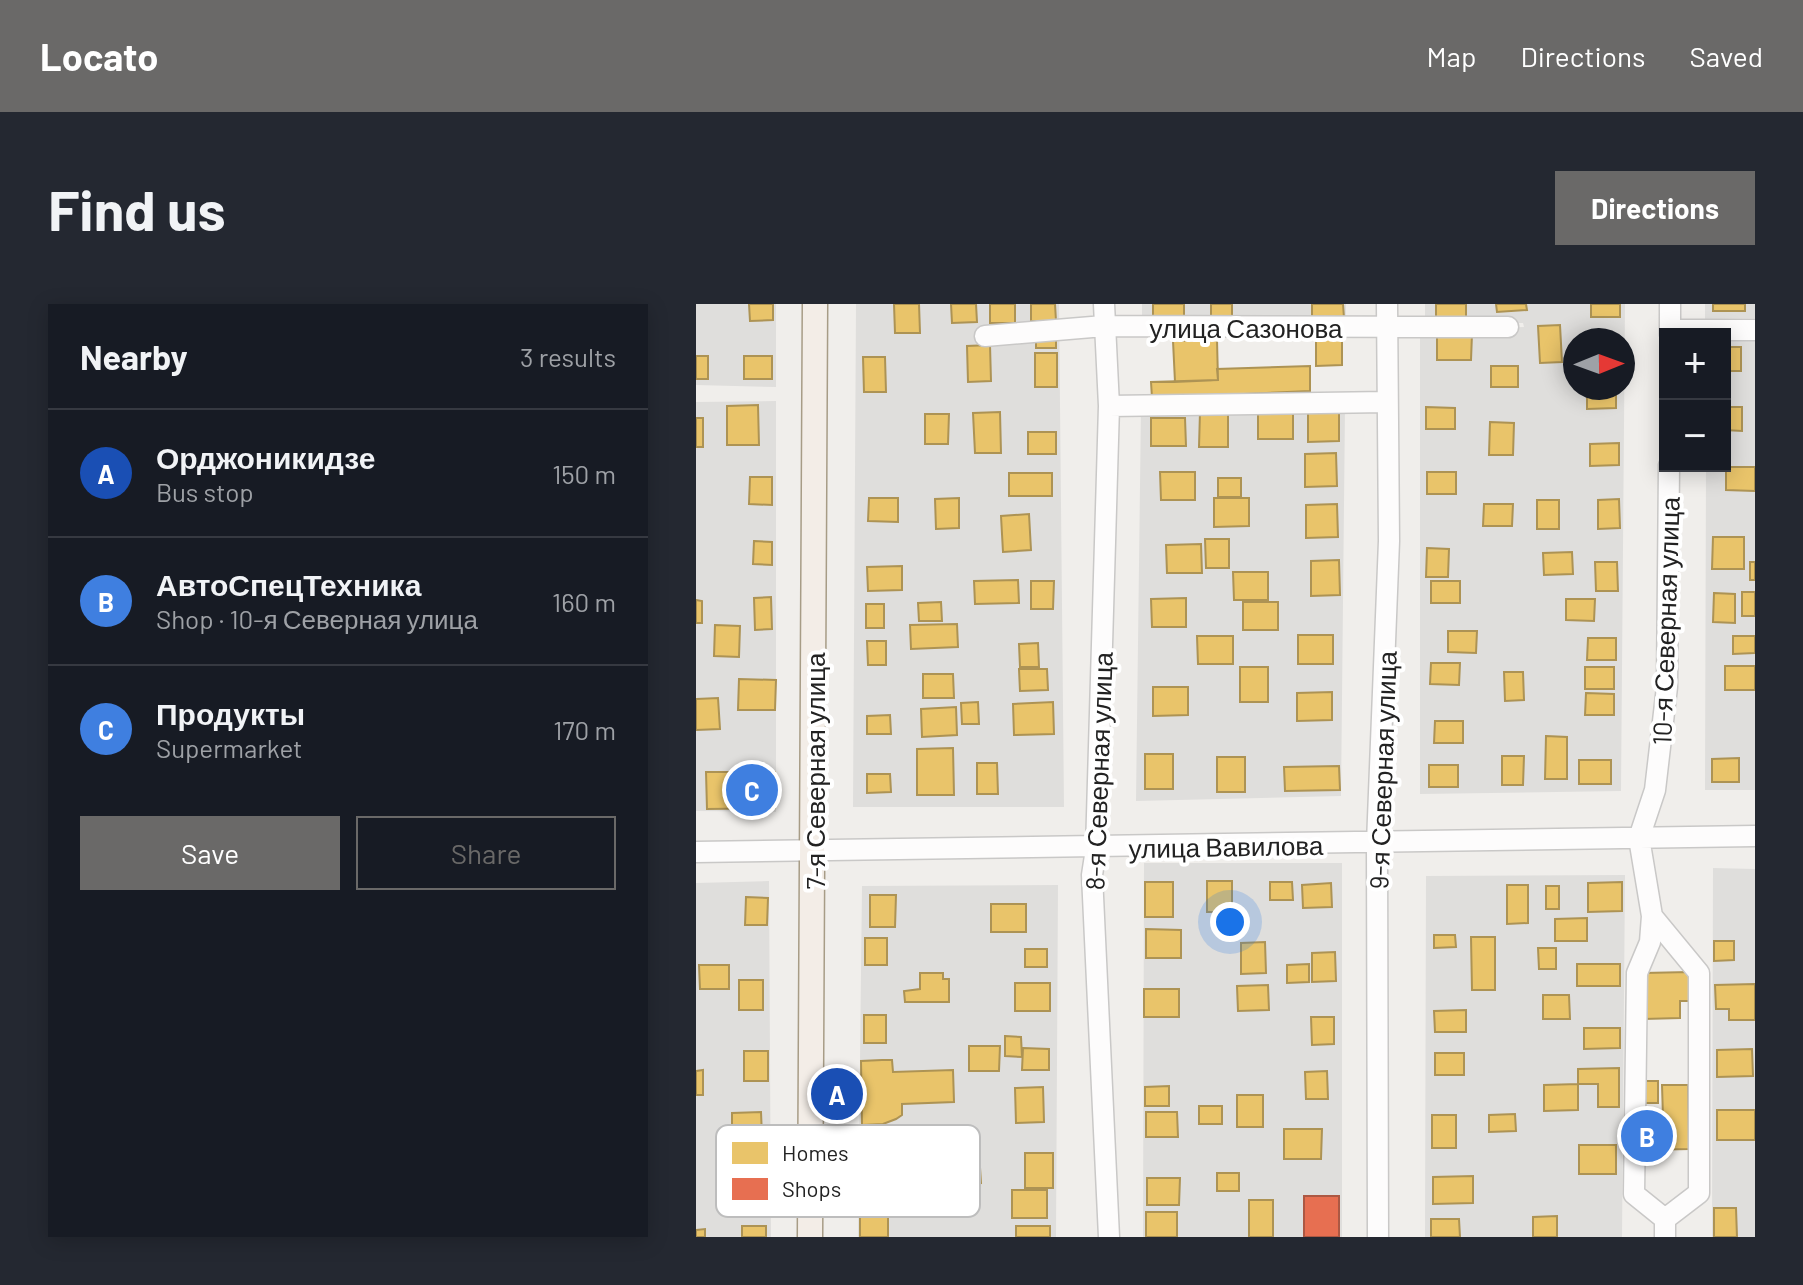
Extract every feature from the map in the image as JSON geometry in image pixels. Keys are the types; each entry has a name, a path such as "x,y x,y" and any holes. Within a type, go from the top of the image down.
{"main road":[{"name":"7-я Северная улица","path":"811,1125 815,304"},
{"name":"7-я Северная улица","path":"810,1217 810,1237"}],"street":[{"name":"8-я Северная улица","path":"1104,304 1109,406 1096,849 1092,875 1109,1237"},
{"name":"9-я Северная улица","path":"1378,1237 1377,843 1389,541 1387,304"},
{"path":"1670,304 1670,328"},
{"name":"улица Сазонова","path":"985,336 1104,326 1508,327"},
{"path":"1731,331 1755,330"},
{"path":"1109,406 1386,402"},
{"name":"10-я Северная улица","path":"1652,916 1699,973 1699,1193 1665,1228 1634,1194 1637,973 1650,942 1652,916 1639,838 1655,790 1667,687 1669,472"},
{"name":"улица Вавилова","path":"696,852 1096,849 1755,836"}],"shaded area":[{"path":"696,304 776,304 776,387 696,385"},
{"path":"856,304 1059,304 1064,807 853,807"},
{"path":"1142,304 1346,304 1346,321 1142,323"},
{"path":"1425,304 1625,304 1625,328 1563,328 1563,400 1624,400 1621,791 1420,794 1420,330 1524,327 1523,323 1425,324"},
{"path":"1705,304 1755,304 1755,318 1705,319"},
{"path":"1731,335 1755,336 1755,790 1705,790 1706,472 1731,472"},
{"path":"776,401 776,812 696,811 696,402"},
{"path":"1345,407 1341,796 1136,801 1141,408"},
{"path":"1144,863 1342,863 1342,1237 1143,1237"},
{"path":"1713,868 1755,869 1755,1237 1712,1237"},
{"path":"1625,875 1622,1237 1425,1237 1426,876"},
{"path":"769,881 770,1125 716,1125 716,1217 771,1217 771,1237 696,1237 696,883"},
{"path":"1058,885 1056,1237 858,1237 858,1217 980,1217 980,1125 859,1125 862,886"}],"building: Homes":[{"path":"749,304 773,304 773,320 750,321"},
{"path":"894,304 919,304 920,333 895,333"},
{"path":"951,304 976,304 977,322 952,323"},
{"path":"990,304 1015,304 1015,323 990,323"},
{"path":"1031,304 1055,304 1056,321 1031,321"},
{"path":"1153,304 1184,304 1184,316 1153,318"},
{"path":"1211,304 1232,304 1232,317 1211,317"},
{"path":"1312,304 1343,304 1344,318 1312,319"},
{"path":"1436,304 1466,304 1466,317 1436,317"},
{"path":"1496,304 1526,304 1527,310 1497,312"},
{"path":"1591,304 1620,304 1620,317 1591,317"},
{"path":"1713,304 1745,304 1745,311 1713,311"},
{"path":"1560,325 1562,362 1540,363 1538,326"},
{"path":"1036,333 1056,333 1056,348 1036,348"},
{"path":"1437,334 1472,334 1471,360 1437,360"},
{"path":"1316,335 1342,335 1342,365 1316,366"},
{"path":"1217,340 1218,380 1175,382 1173,341"},
{"path":"990,345 991,381 968,382 967,346"},
{"path":"1731,347 1741,347 1741,371 1731,371"},
{"path":"1035,353 1057,353 1057,387 1035,387"},
{"path":"696,356 708,356 708,379 696,379"},
{"path":"744,356 772,356 772,379 744,379"},
{"path":"863,357 885,357 886,392 864,392"},
{"path":"1310,366 1310,391 1152,398 1151,382 1218,380 1217,369"},
{"path":"1491,366 1518,366 1518,387 1491,387"},
{"path":"1587,400 1616,400 1616,408 1587,409"},
{"path":"758,405 759,445 727,445 727,406"},
{"path":"1426,407 1455,408 1455,429 1426,429"},
{"path":"1731,407 1742,407 1742,431 1731,430"},
{"path":"1339,408 1339,441 1308,442 1308,409"},
{"path":"1258,410 1293,410 1293,439 1258,439"},
{"path":"1000,412 1001,453 975,453 973,413"},
{"path":"1200,412 1228,412 1228,447 1199,447"},
{"path":"925,414 949,414 948,444 925,444"},
{"path":"696,418 703,418 703,447 696,447"},
{"path":"1151,418 1185,418 1186,446 1151,446"},
{"path":"1490,422 1514,423 1513,455 1489,455"},
{"path":"1028,432 1056,432 1056,454 1028,454"},
{"path":"1619,443 1619,465 1590,466 1590,444"},
{"path":"1336,453 1337,486 1305,487 1305,454"},
{"path":"1731,467 1755,467 1755,491 1726,490 1726,472 1731,472"},
{"path":"1160,472 1195,472 1195,500 1161,500"},
{"path":"1427,472 1456,472 1456,494 1427,494"},
{"path":"1009,473 1052,473 1052,496 1009,496"},
{"path":"750,477 772,477 772,505 749,504"},
{"path":"1218,478 1241,478 1241,497 1218,497"},
{"path":"869,498 898,498 898,522 868,521"},
{"path":"959,498 959,528 936,529 935,499"},
{"path":"1214,498 1249,498 1249,526 1214,527"},
{"path":"1619,499 1620,528 1598,529 1598,500"},
{"path":"1537,500 1559,500 1559,529 1537,529"},
{"path":"1337,504 1338,537 1306,538 1306,505"},
{"path":"1484,504 1513,504 1512,526 1483,526"},
{"path":"1029,514 1031,550 1003,552 1001,516"},
{"path":"1713,537 1744,537 1744,569 1712,569"},
{"path":"1205,539 1229,539 1229,568 1206,568"},
{"path":"754,541 772,542 772,565 753,564"},
{"path":"1201,544 1202,573 1167,573 1166,545"},
{"path":"1427,548 1449,549 1448,577 1426,577"},
{"path":"1572,552 1573,574 1544,575 1543,553"},
{"path":"1339,560 1340,595 1311,596 1311,561"},
{"path":"1595,562 1617,562 1618,591 1596,591"},
{"path":"1750,562 1755,562 1755,580 1750,580"},
{"path":"902,566 902,590 868,591 867,567"},
{"path":"1233,572 1268,572 1268,600 1234,600"},
{"path":"1018,580 1019,603 975,604 974,581"},
{"path":"1031,581 1054,581 1053,609 1031,609"},
{"path":"1431,581 1460,581 1460,603 1431,603"},
{"path":"1742,592 1755,592 1755,616 1742,616"},
{"path":"1714,593 1735,594 1735,623 1713,622"},
{"path":"771,597 772,629 755,630 754,598"},
{"path":"1186,598 1186,627 1152,627 1151,599"},
{"path":"1566,599 1595,599 1594,621 1566,620"},
{"path":"696,600 702,601 702,623 696,623"},
{"path":"941,602 942,621 919,621 918,603"},
{"path":"1243,602 1278,602 1278,630 1243,630"},
{"path":"866,604 884,604 884,628 866,628"},
{"path":"957,624 958,647 911,649 910,625"},
{"path":"715,625 740,626 739,657 714,656"},
{"path":"1448,631 1477,631 1476,653 1448,652"},
{"path":"1298,635 1333,635 1333,664 1298,664"},
{"path":"1197,636 1233,636 1233,664 1198,664"},
{"path":"1733,636 1755,636 1755,653 1733,654"},
{"path":"1588,638 1616,638 1616,660 1587,660"},
{"path":"867,641 886,641 886,665 868,665"},
{"path":"1038,643 1039,667 1020,667 1019,644"},
{"path":"1431,663 1460,663 1459,685 1430,684"},
{"path":"1725,666 1755,666 1755,690 1725,690"},
{"path":"1240,667 1268,667 1268,702 1240,702"},
{"path":"1585,667 1614,667 1614,689 1585,689"},
{"path":"1019,669 1047,669 1048,690 1020,691"},
{"path":"1504,672 1523,672 1524,700 1505,701"},
{"path":"923,674 953,674 954,698 923,698"},
{"path":"739,679 776,680 775,710 738,710"},
{"path":"1153,687 1188,687 1188,715 1153,716"},
{"path":"1332,692 1332,720 1297,721 1297,693"},
{"path":"1586,693 1614,694 1614,715 1585,715"},
{"path":"718,698 720,729 696,730 696,699"},
{"path":"978,702 979,724 962,724 961,703"},
{"path":"1053,702 1054,734 1014,735 1013,704"},
{"path":"956,707 957,735 922,737 921,709"},
{"path":"890,715 891,734 867,734 867,716"},
{"path":"1435,721 1463,721 1463,743 1434,743"},
{"path":"1546,736 1567,737 1567,779 1545,779"},
{"path":"953,748 954,795 917,795 917,749"},
{"path":"1145,754 1173,754 1173,789 1145,789"},
{"path":"1502,756 1524,756 1523,785 1502,785"},
{"path":"1217,757 1245,757 1245,792 1217,792"},
{"path":"1739,758 1739,782 1712,782 1712,759"},
{"path":"1579,760 1611,760 1611,784 1579,784"},
{"path":"977,763 997,763 998,794 977,794"},
{"path":"1429,765 1458,765 1458,787 1429,787"},
{"path":"1339,766 1340,790 1285,791 1284,767"},
{"path":"706,772 775,772 775,808 707,809"},
{"path":"867,774 890,774 891,792 867,793"},
{"path":"1207,881 1232,881 1232,912 1207,912"},
{"path":"1145,882 1173,882 1173,917 1145,917"},
{"path":"1270,882 1292,882 1293,900 1270,900"},
{"path":"1622,882 1622,911 1588,912 1588,883"},
{"path":"1331,883 1332,907 1303,908 1302,885"},
{"path":"1507,885 1528,885 1528,923 1507,924"},
{"path":"1546,886 1559,886 1559,909 1546,909"},
{"path":"870,895 896,895 895,927 870,927"},
{"path":"746,897 768,898 767,925 745,925"},
{"path":"991,904 1026,904 1026,932 991,932"},
{"path":"1587,918 1587,941 1555,941 1555,919"},
{"path":"1146,929 1181,930 1181,958 1146,958"},
{"path":"1434,935 1455,935 1456,947 1434,948"},
{"path":"1471,937 1495,937 1495,990 1472,990"},
{"path":"865,938 887,938 887,965 865,965"},
{"path":"1714,941 1734,941 1734,960 1714,961"},
{"path":"1265,942 1266,973 1241,974 1241,943"},
{"path":"1538,948 1556,948 1556,969 1539,969"},
{"path":"1025,949 1047,949 1047,967 1025,967"},
{"path":"1335,952 1336,981 1312,982 1312,953"},
{"path":"1309,964 1309,982 1287,983 1287,965"},
{"path":"1577,964 1620,964 1620,986 1577,986"},
{"path":"699,965 729,965 729,989 700,989"},
{"path":"1689,972 1689,1001 1680,1001 1680,1018 1644,1019 1644,973"},
{"path":"920,973 943,973 943,979 949,979 949,1002 905,1002 904,991 920,989"},
{"path":"739,980 763,980 763,1010 739,1010"},
{"path":"1015,983 1050,983 1050,1011 1015,1011"},
{"path":"1755,984 1755,1020 1729,1020 1729,1009 1716,1009 1715,985"},
{"path":"1268,985 1269,1010 1238,1011 1237,986"},
{"path":"1144,989 1179,989 1179,1017 1144,1017"},
{"path":"1543,995 1569,995 1570,1019 1543,1019"},
{"path":"1466,1010 1466,1032 1435,1032 1434,1011"},
{"path":"864,1015 886,1015 886,1043 864,1043"},
{"path":"1311,1017 1334,1017 1334,1044 1312,1045"},
{"path":"1584,1028 1620,1028 1620,1048 1584,1049"},
{"path":"1005,1036 1021,1037 1022,1057 1005,1056"},
{"path":"969,1046 1000,1046 999,1071 969,1071"},
{"path":"1023,1048 1049,1049 1049,1070 1022,1070"},
{"path":"1752,1049 1753,1076 1717,1077 1717,1050"},
{"path":"744,1051 768,1051 768,1081 744,1081"},
{"path":"1435,1053 1464,1053 1464,1075 1435,1075"},
{"path":"892,1060 893,1072 953,1070 954,1102 902,1104 902,1115 896,1119 883,1124 862,1125 861,1061"},
{"path":"1619,1068 1619,1107 1598,1107 1598,1084 1578,1084 1578,1069"},
{"path":"703,1070 703,1095 696,1095 696,1071"},
{"path":"1327,1071 1328,1099 1306,1099 1305,1072"},
{"path":"1644,1081 1658,1081 1658,1103 1644,1103"},
{"path":"1578,1084 1578,1110 1544,1111 1544,1085"},
{"path":"1662,1085 1688,1085 1689,1149 1643,1150 1643,1117 1663,1117"},
{"path":"1169,1086 1169,1106 1145,1106 1145,1087"},
{"path":"1043,1087 1044,1122 1016,1123 1015,1088"},
{"path":"1237,1095 1263,1095 1263,1127 1237,1127"},
{"path":"1199,1106 1222,1106 1222,1124 1199,1124"},
{"path":"1717,1110 1755,1110 1755,1140 1717,1140"},
{"path":"761,1112 762,1125 732,1125 732,1113"},
{"path":"1146,1112 1177,1112 1178,1137 1146,1137"},
{"path":"1515,1114 1516,1131 1489,1132 1489,1115"},
{"path":"1432,1115 1456,1115 1456,1148 1432,1148"},
{"path":"1284,1129 1322,1129 1321,1159 1284,1159"},
{"path":"1579,1145 1616,1145 1616,1174 1579,1174"},
{"path":"1025,1153 1053,1153 1053,1188 1025,1188"},
{"path":"1217,1173 1239,1173 1239,1191 1217,1191"},
{"path":"1473,1176 1473,1203 1433,1204 1433,1177"},
{"path":"1147,1178 1180,1178 1179,1205 1147,1205"},
{"path":"1012,1190 1047,1190 1047,1218 1012,1218"},
{"path":"1249,1200 1273,1200 1273,1237 1249,1237"},
{"path":"1714,1208 1736,1208 1737,1237 1714,1237"},
{"path":"1146,1212 1177,1212 1177,1237 1146,1237"},
{"path":"1557,1216 1557,1237 1533,1237 1533,1217"},
{"path":"860,1217 888,1217 888,1237 860,1237"},
{"path":"1431,1219 1459,1219 1460,1237 1431,1237"},
{"path":"742,1226 766,1226 766,1237 742,1237"},
{"path":"1016,1226 1050,1226 1050,1237 1016,1237"},
{"path":"705,1229 705,1237 696,1237 696,1230"}],"building: Shops":[{"path":"1304,1196 1339,1196 1339,1237 1304,1237"}],"place":[{"name":"Продукты","path":"752,790"},
{"name":"Орджоникидзе","path":"837,1094"},
{"name":"АвтоСпецТехника","path":"1647,1136"}]}
